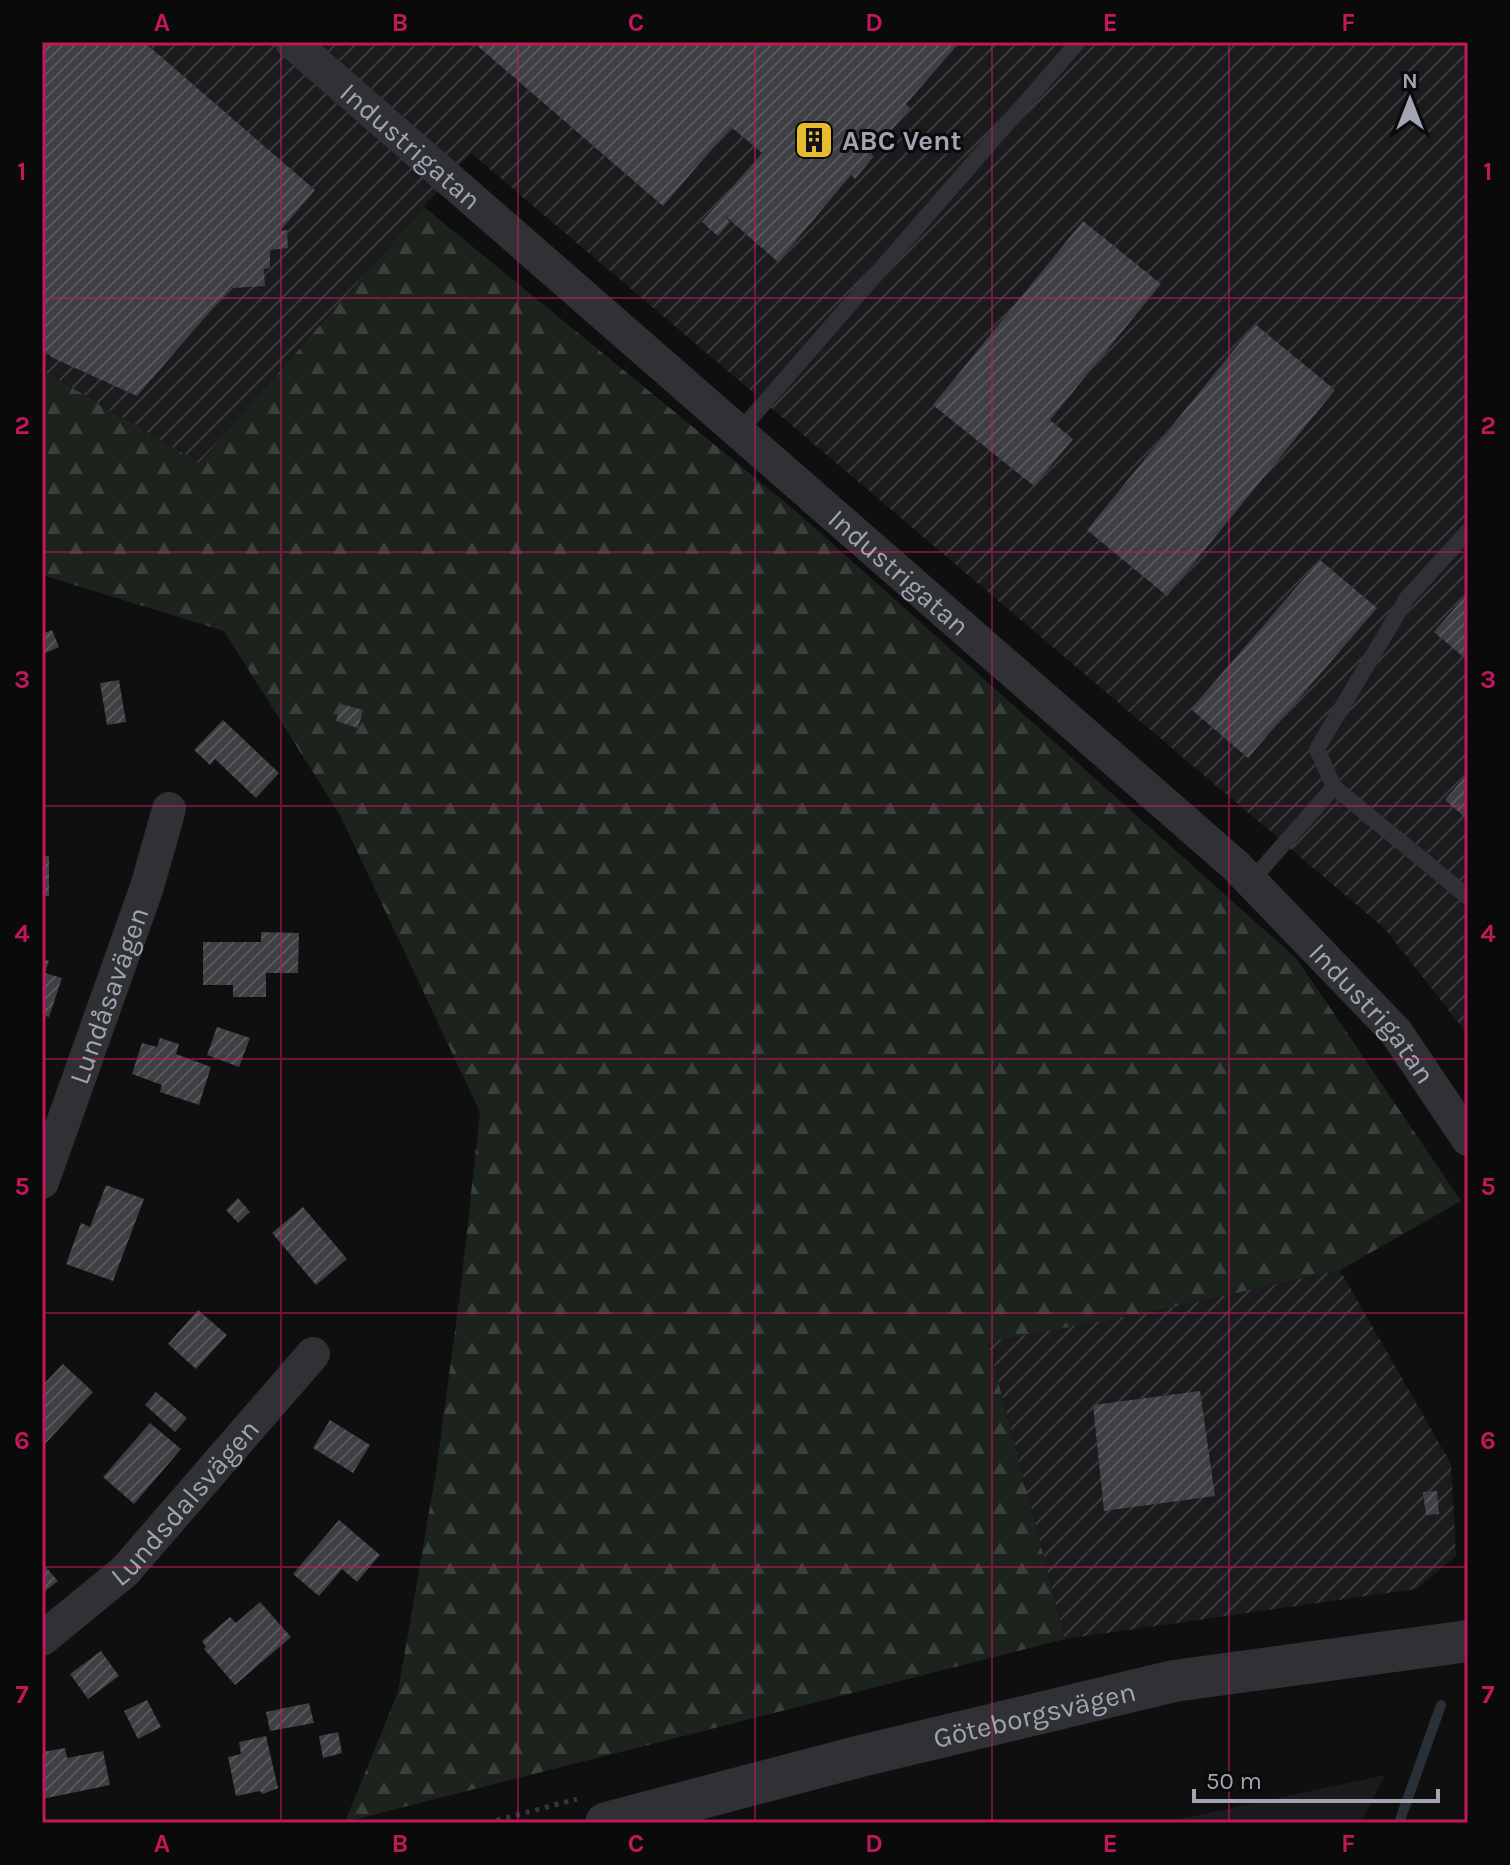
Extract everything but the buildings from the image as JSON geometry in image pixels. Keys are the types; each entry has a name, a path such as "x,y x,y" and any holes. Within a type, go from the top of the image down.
{"street":[{"name":"Industrigatan","path":"292,42 1251,881 1396,1032 1468,1139"},
{"name":"Lundåsavägen","path":"42,1182 147,887 169,809"},
{"name":"Lundsdalsvägen","path":"42,1639 125,1571 313,1354"},
{"name":"Göteborgsvägen","path":"606,1823 861,1756 1174,1681 1468,1641"}],"lane":[{"path":"739,432 1078,42"},
{"path":"1468,531 1407,598 1317,749 1334,787 1468,897"},
{"path":"1251,881 1334,787"}],"shaded area":[{"path":"42,42 1468,42 1468,1035 1385,929 471,153 199,463 42,370"},
{"path":"1340,1270 1451,1464 1456,1556 1416,1589 1065,1639 988,1341 1155,1311"},
{"path":"1385,1775 1361,1823 1162,1823"}],"green space":[{"path":"424,207 797,512 1297,959 1461,1201 1340,1270 1155,1311 988,1342 1065,1639 345,1822 398,1692 436,1472 480,1112 340,815 224,631 42,575 42,370 199,463"}],"waterway":[{"path":"1399,1823 1441,1705"}],"place":[{"name":"ABC Vent","path":"814,140"}]}
